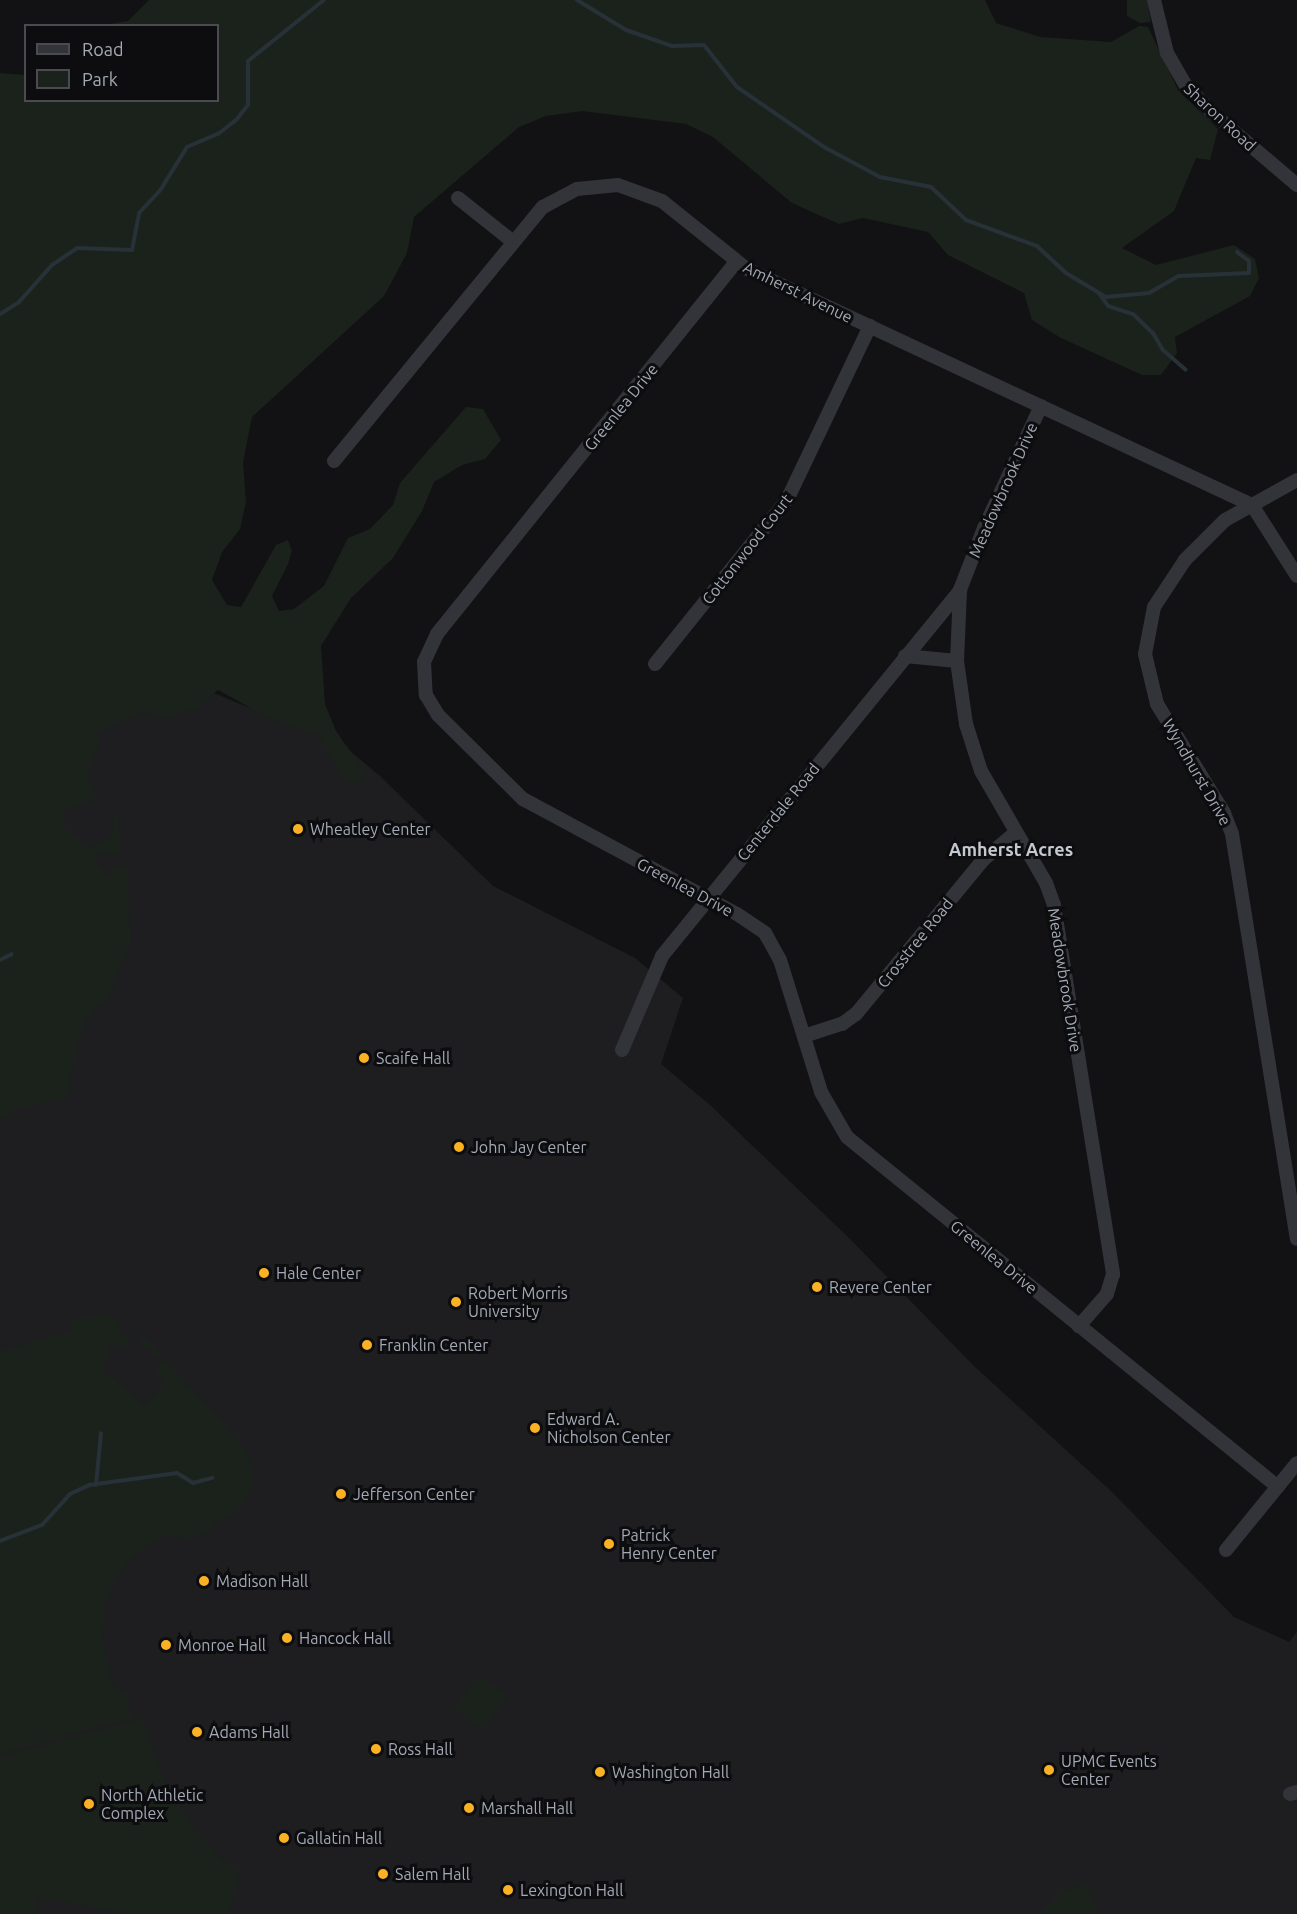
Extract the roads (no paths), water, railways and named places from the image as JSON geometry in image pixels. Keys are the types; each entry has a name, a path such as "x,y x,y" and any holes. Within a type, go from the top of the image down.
{"street":[{"name":"Sharon Road","path":"1154,0 1167,53 1185,84 1210,111 1297,185"},
{"name":"Amherst Avenue","path":"334,461 512,241 553,200 577,189 618,185 662,201 736,262 1252,504"},
{"path":"458,198 512,241"},
{"name":"Greenlea Drive","path":"736,262 437,634 427,652 423,672 426,695 438,715 514,792 756,926 771,941 828,1107 847,1137 1278,1487"},
{"name":"Cottonwood Court","path":"655,664 787,500 870,326"},
{"name":"Meadowbrook Drive","path":"1041,406 984,528 960,590 957,662 962,706 976,757 1015,833 1052,897 1112,1265 1107,1294 1078,1326"},
{"name":"Wyndhurst Drive","path":"1297,480 1252,504 1218,526 1168,581 1154,607 1145,654 1157,704 1224,813 1232,834 1297,1239"},
{"path":"1252,504 1297,576"},
{"name":"Centerdale Road","path":"622,1050 662,956 960,590"},
{"path":"905,656 957,662"},
{"name":"Crosstree Road","path":"804,1036 832,1029 856,1014 983,860 1015,833"},
{"path":"1226,1550 1297,1463"}],"waterway":[{"path":"0,314 19,302 52,265 77,248 132,250 139,213 161,189 187,147 218,134 237,119 248,105 248,61 324,0"},
{"path":"577,0 626,30 672,46 704,45 737,87 824,147 880,177 931,187 966,220 1037,246 1066,273 1106,297 1149,293 1179,276 1249,273 1249,261 1237,252"},
{"path":"1099,293 1108,306 1133,314 1153,333 1163,350 1186,370"},
{"path":"0,960 12,954"},
{"path":"96,1485 101,1433"},
{"path":"0,1541 42,1525 70,1494 89,1485 177,1473 193,1483 212,1478"}],"place":[{"name":"Wheatley Center","path":"298,829"},
{"name":"Scaife Hall","path":"364,1058"},
{"name":"John Jay Center","path":"459,1147"},
{"name":"Hale Center","path":"264,1273"},
{"name":"Revere Center","path":"817,1287"},
{"name":"Robert Morris University","path":"456,1302"},
{"name":"Franklin Center","path":"367,1345"},
{"name":"Edward A. Nicholson Center","path":"535,1428"},
{"name":"Jefferson Center","path":"341,1494"},
{"name":"Patrick Henry Center","path":"609,1544"},
{"name":"Madison Hall","path":"204,1581"},
{"name":"Hancock Hall","path":"287,1638"},
{"name":"Monroe Hall","path":"166,1645"},
{"name":"Adams Hall","path":"197,1732"},
{"name":"Ross Hall","path":"376,1749"},
{"name":"UPMC Events Center","path":"1049,1770"},
{"name":"Washington Hall","path":"600,1772"},
{"name":"North Athletic Complex","path":"89,1804"},
{"name":"Marshall Hall","path":"469,1808"},
{"name":"Gallatin Hall","path":"284,1838"},
{"name":"Salem Hall","path":"383,1874"},
{"name":"Lexington Hall","path":"508,1890"}],"district":[{"name":"Amherst Acres","path":"1011,849"}]}
